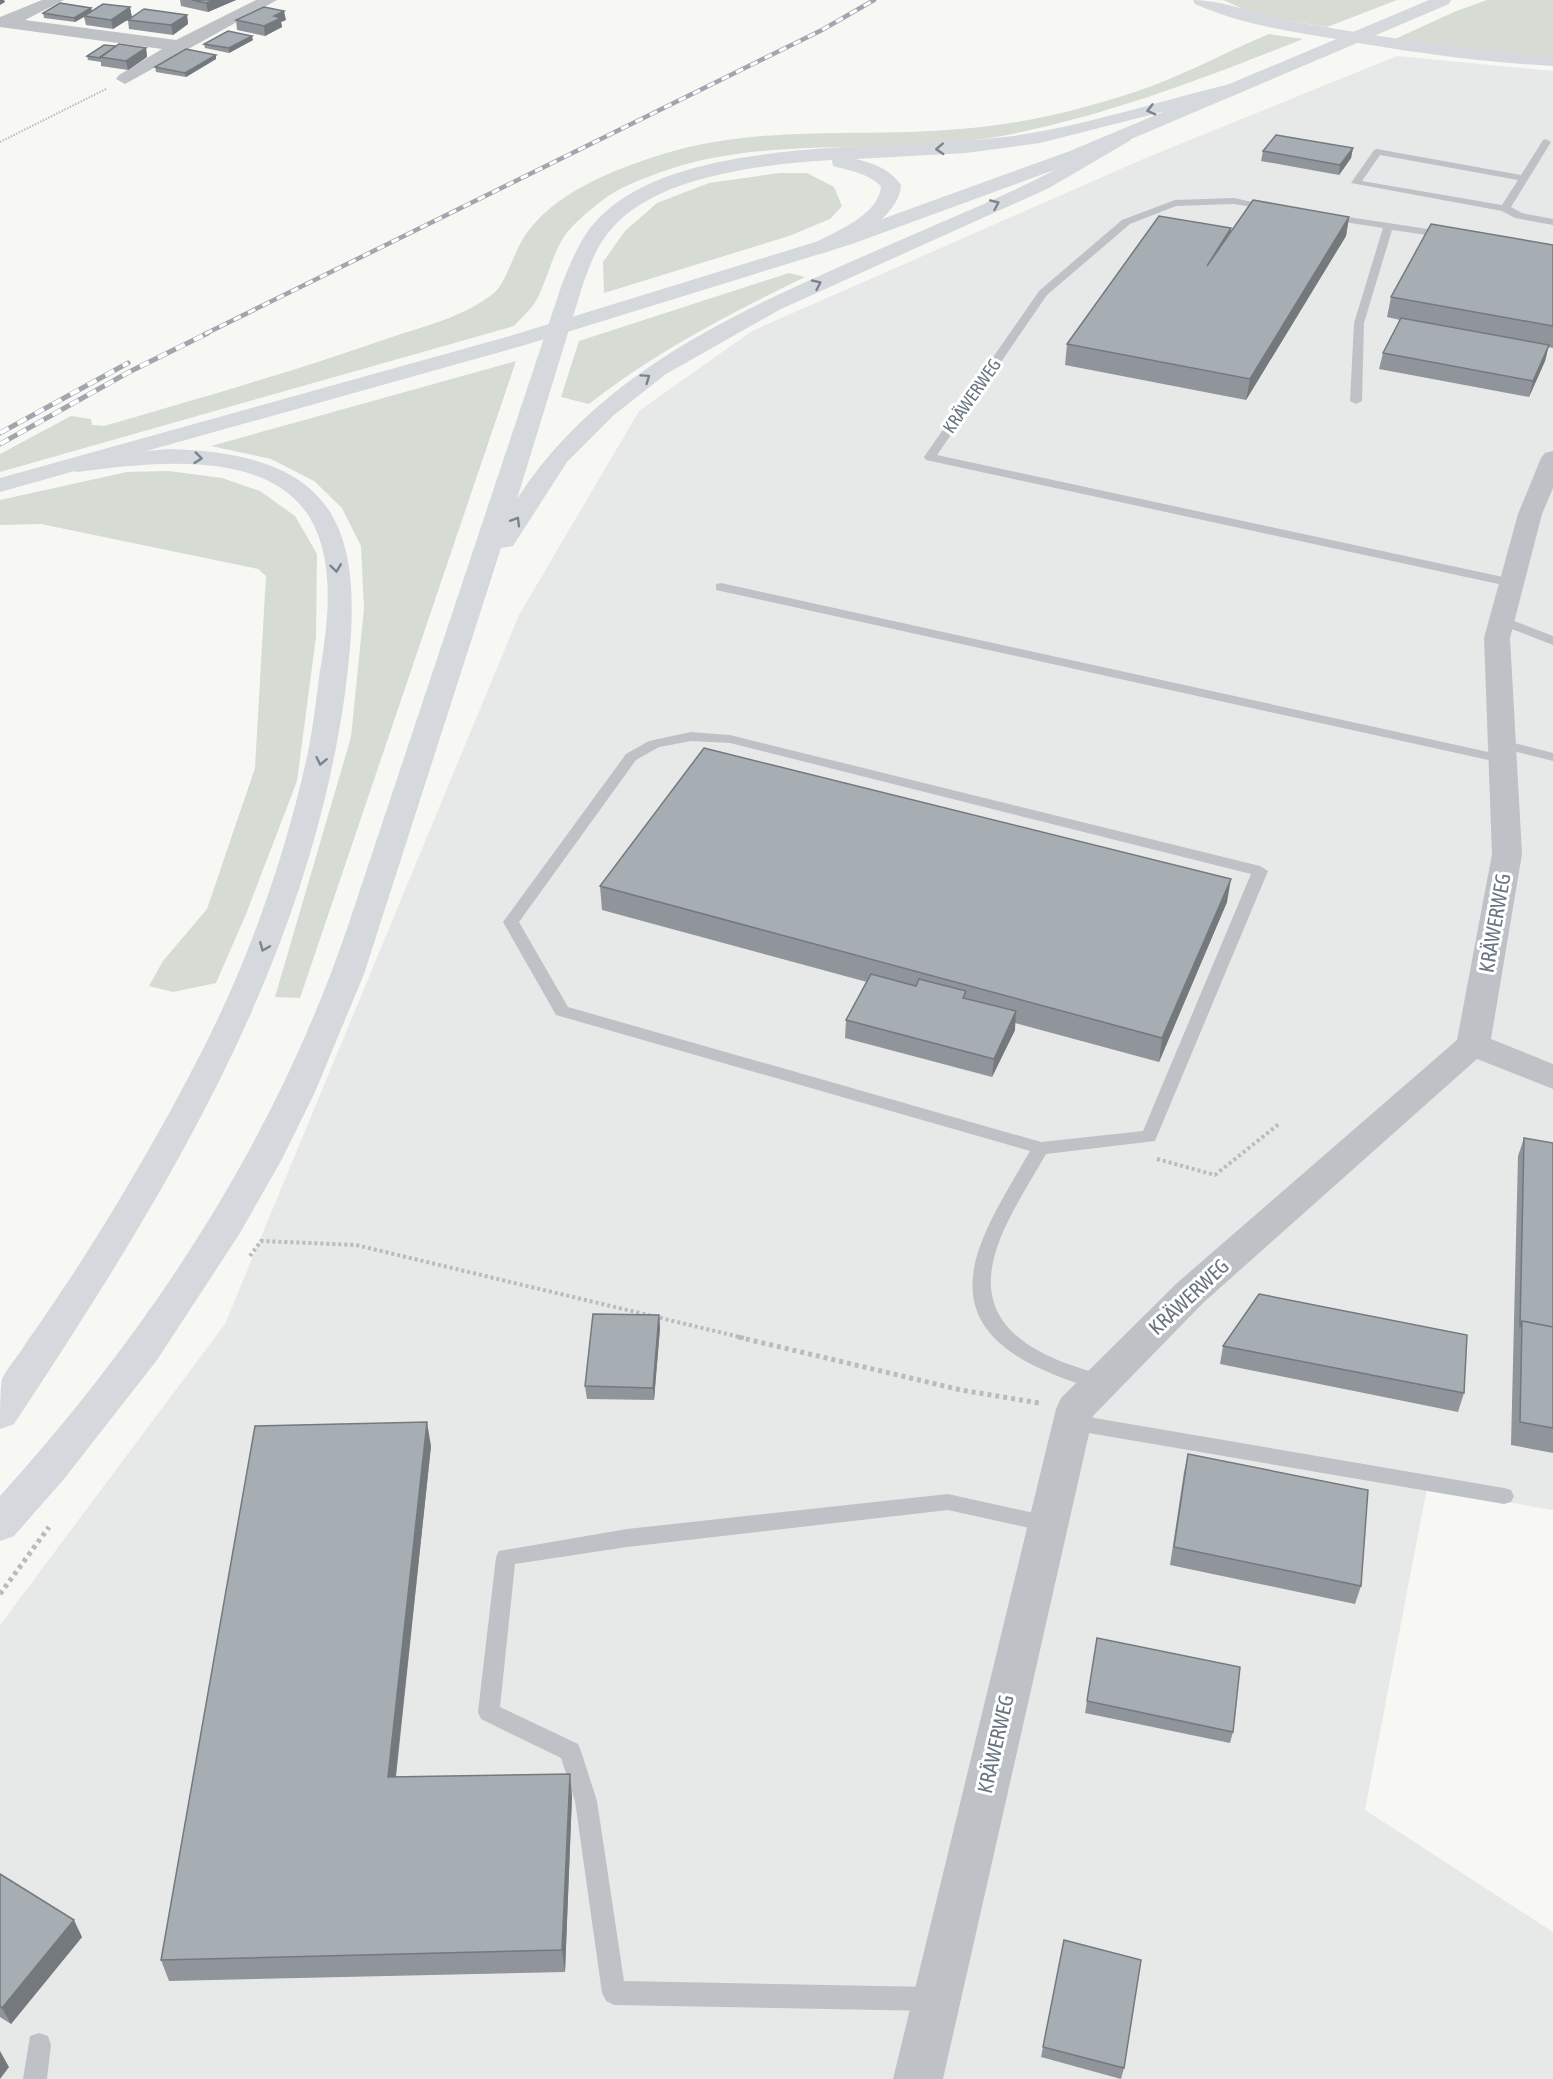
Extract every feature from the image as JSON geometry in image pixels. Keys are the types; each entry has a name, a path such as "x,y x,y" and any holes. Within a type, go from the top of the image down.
{"main road":[{"path":"1201,0 1228,12 1261,20 1430,51 1485,58 1553,61"},
{"path":"0,485 660,300 820,248 1121,140 1438,1 1463,0"},
{"path":"0,1524 43,1478 176,1306 260,1166 329,1022 476,589 571,287 594,237 603,225 627,204 681,180 769,160 1011,143 1076,129 1249,84"},
{"path":"476,589 535,489 558,458 586,427 648,376 721,331 773,304 1042,184 1121,140"},
{"path":"769,160 846,162 874,171 891,185 891,199 880,212 820,248"},
{"path":"0,1413 103,1258 161,1160 212,1066 247,989 300,850 328,725 339,636 338,587 328,528 320,513 296,489 257,470 204,458 142,457 78,465"}],"street":[{"path":"2,23 56,0"},
{"path":"125,79 179,46 269,0"},
{"path":"2,23 179,46"},
{"name":"KRÄWERWEG","path":"918,2079 1073,1416 1101,1382 1190,1293 1473,1045 1507,854 1497,638 1530,514 1550,472"},
{"path":"1473,1045 1553,1077"}],"lane":[{"path":"1505,208 1546,142"},
{"path":"1524,178 1377,152 1356,183 1505,208 1520,216 1553,222"},
{"name":"KRÄWERWEG","path":"1277,208 1234,201 1175,203 1126,222 1043,293 930,457 1512,582"},
{"path":"1310,214 1458,236"},
{"path":"1356,401 1359,323 1388,226"},
{"path":"722,587 1502,752 1553,757"},
{"path":"1502,620 1553,641"},
{"path":"687,736 730,739 1260,871 1149,1137 1041,1148 562,1011 511,922 631,757 646,746 687,736"},
{"path":"1041,1148 1001,1218 984,1256 980,1283 988,1314 1000,1334 1021,1352 1054,1369 1101,1382"},
{"path":"1073,1416 1504,1496"},
{"path":"937,1999 614,1993 586,1801 570,1751 489,1712 506,1557 627,1538 948,1502 1047,1524"},
{"path":"35,2079 39,2045"}],"path":[{"path":"0,142 125,79"},
{"path":"1151,1157 1215,1175 1280,1124"},
{"path":"261,1241 356,1245 1073,1416"}],"shaded area":[{"path":"1223,0 1397,0 1327,27 1259,16"},
{"path":"1487,0 1553,0 1553,56 1505,55 1395,39 1454,12"},
{"path":"1269,34 1303,39 1155,95 1041,128 960,142 745,153 703,160 661,172 610,195 575,224 558,247 535,303 514,326 0,472 0,454 71,416 91,419 92,425 104,426 318,362 457,315 494,293 506,275 524,237 551,207 605,175 644,160 699,145 773,135 960,129 1033,119 1081,108 1152,86"},
{"path":"1397,56 1553,71 1553,1510 1427,1488 1365,1810 1553,1932 1553,2079 0,2079 0,1625 225,1324 519,615 639,411 752,331 1148,157"},
{"path":"780,173 807,173 834,187 842,206 830,219 789,236 604,293 603,262 625,231 657,203 709,183"},
{"path":"789,273 805,277 693,335 640,367 589,404 561,397 579,341"},
{"path":"516,361 300,998 275,997 351,737 364,609 361,546 342,508 314,481 271,459 211,446"},
{"path":"169,471 222,478 260,491 295,516 317,554 316,637 297,781 246,914 216,983 173,992 149,986 163,961 207,909 255,768 266,576 258,569 41,524 0,525 0,500 127,472"}],"building":[{"path":"192,0 214,0 206,3"},
{"path":"60,3 91,8 74,18 43,13"},
{"path":"103,4 130,7 111,20 84,16"},
{"path":"264,7 284,11 274,16 281,18 264,26 236,20"},
{"path":"144,9 187,15 171,25 128,20"},
{"path":"228,31 252,36 229,48 204,44"},
{"path":"119,44 146,48 126,61 100,57"},
{"path":"104,45 116,46 100,58 87,56"},
{"path":"186,49 216,55 185,73 155,67"},
{"path":"1276,135 1353,148 1340,165 1263,151"},
{"path":"1253,200 1349,217 1250,379 1067,344 1159,216 1231,228 1207,266"},
{"path":"1431,224 1553,245 1553,326 1391,297"},
{"path":"1401,318 1549,345 1533,381 1383,353"},
{"path":"704,748 1231,879 1162,1038 600,886"},
{"path":"871,974 916,986 919,979 966,991 963,998 1016,1011 994,1059 846,1020"},
{"path":"1524,1138 1553,1143 1553,1327 1522,1321 1520,1327"},
{"path":"1259,1294 1467,1335 1464,1393 1223,1346"},
{"path":"593,1314 659,1315 653,1388 585,1386"},
{"path":"1522,1321 1553,1327 1553,1428 1520,1422"},
{"path":"427,1422 388,1777 570,1774 562,1950 161,1960 255,1426"},
{"path":"1188,1454 1368,1490 1361,1586 1174,1547"},
{"path":"1097,1638 1240,1667 1233,1732 1087,1701"},
{"path":"0,1874 74,1920 2,2008 0,2006"},
{"path":"1064,1940 1141,1960 1124,2068 1043,2047"}],"railway":[{"path":"205,334 822,30 874,0"},
{"path":"0,444 129,372 208,333"},
{"path":"0,433 128,363"}]}
